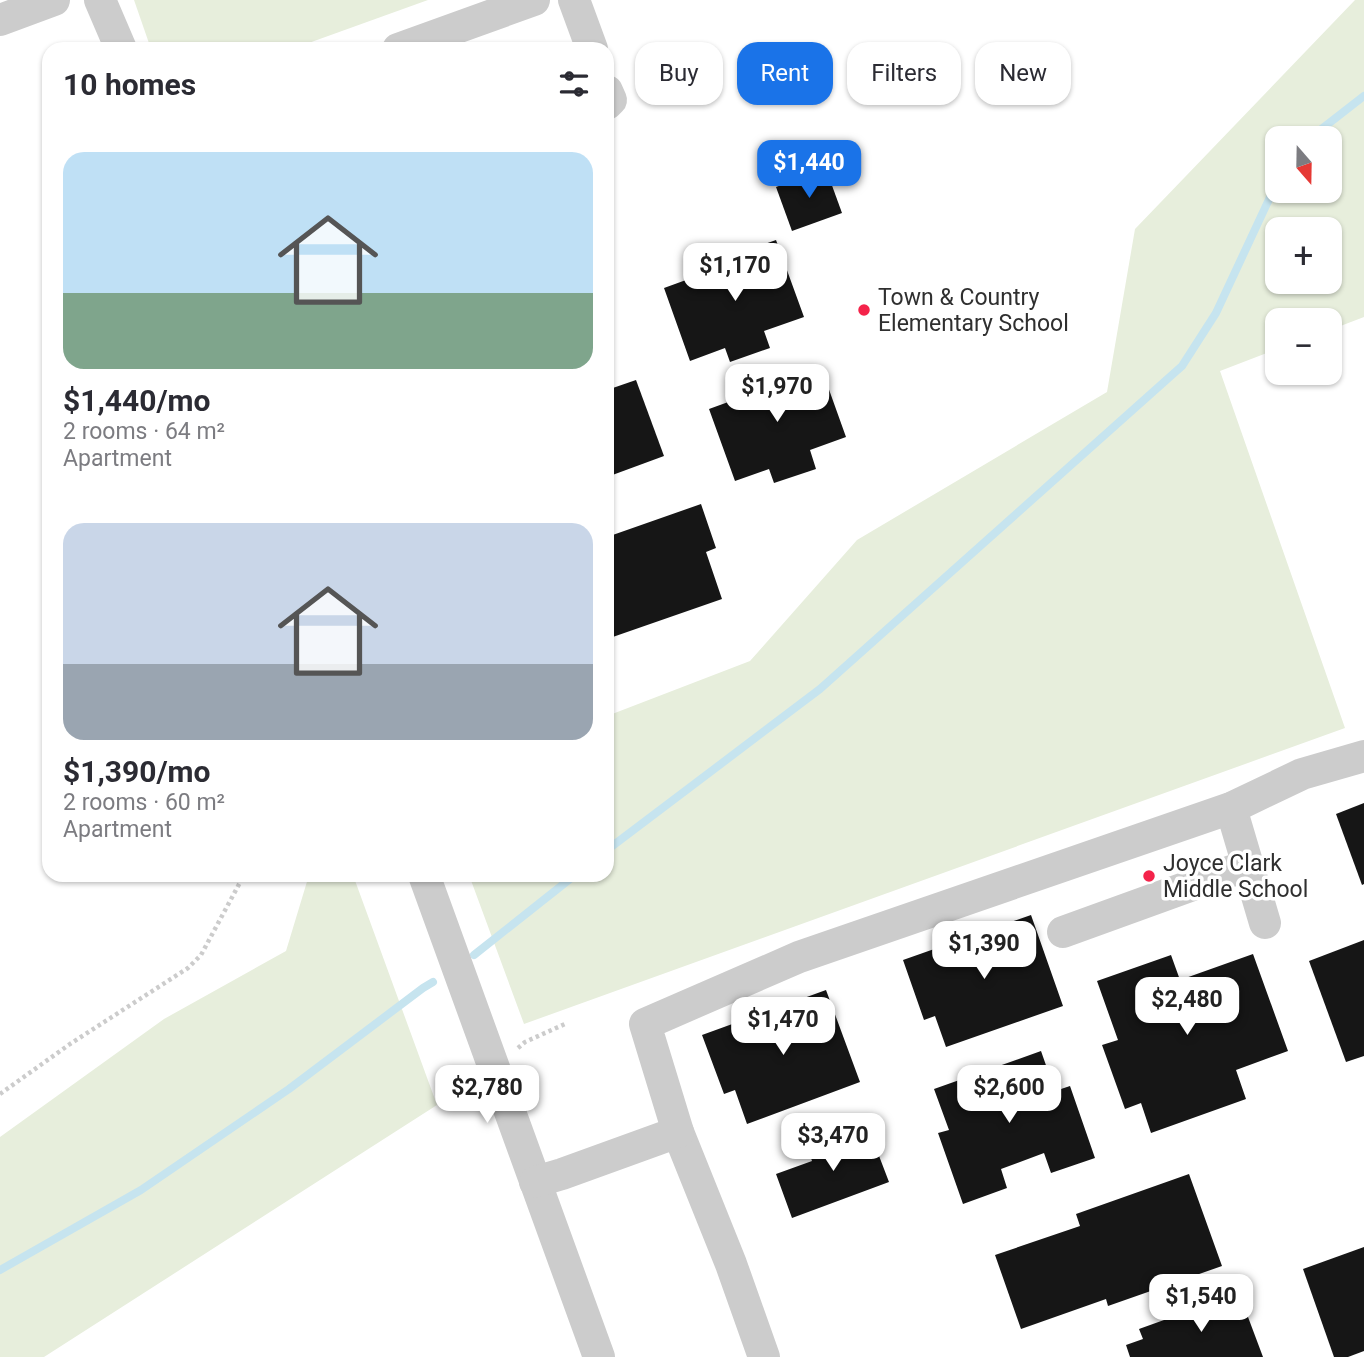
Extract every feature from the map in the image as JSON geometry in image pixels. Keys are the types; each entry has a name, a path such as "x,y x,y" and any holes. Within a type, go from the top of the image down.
{"street":[{"path":"0,20 54,0"},
{"path":"100,0 118,42"},
{"path":"417,42 534,0"},
{"path":"574,0 589,42"},
{"path":"764,1357 731,1264 678,1132 645,1024 799,957 1231,808 1302,774 1364,756"},
{"path":"1231,808 1265,923"},
{"path":"1063,932 1248,864"},
{"path":"427,882 599,1357"},
{"path":"535,1182 678,1132"}],"path":[{"path":"0,1094 70,1044 188,968 201,955 240,882"}],"green space":[{"path":"134,0 428,0 311,42 149,42"},
{"path":"1355,0 1364,0 1364,317 1342,325 1342,308 1265,308 1265,354 1220,371 1345,728 524,1024 472,882 614,882 614,713 750,661 857,540 1107,392 1135,229"},
{"path":"307,882 356,882 437,1105 44,1357 0,1357 0,1137 164,1019 286,951"}],"building":[{"path":"826,169 842,213 792,231 776,187"},
{"path":"776,240 804,317 764,331 770,348 730,362 725,348 690,361 664,288 697,276 695,269"},
{"path":"778,366 784,383 822,370 846,437 810,450 816,469 774,483 769,469 735,481 709,409 742,397 736,381"},
{"path":"636,380 664,456 614,474 614,388"},
{"path":"701,504 716,548 706,552 722,599 614,637 614,535"},
{"path":"1364,803 1364,884 1362,885 1336,814"},
{"path":"1031,915 1063,1006 946,1047 935,1016 924,1020 903,960"},
{"path":"1364,940 1364,1056 1346,1062 1309,961"},
{"path":"1253,954 1288,1051 1236,1070 1246,1099 1151,1133 1141,1103 1125,1109 1102,1045 1118,1040 1097,981 1171,955 1180,980"},
{"path":"826,990 860,1082 747,1124 735,1090 724,1094 702,1035"},
{"path":"1041,1051 1055,1091 1070,1086 1095,1158 1051,1173 1044,1153 1001,1169 1007,1188 963,1204 938,1133 949,1130 934,1089"},
{"path":"868,1127 889,1182 792,1218 776,1174 812,1161 808,1149"},
{"path":"1189,1174 1222,1266 1108,1306 1106,1299 1021,1329 995,1255 1080,1226 1076,1214"},
{"path":"1364,1247 1364,1351 1348,1357 1334,1357 1303,1269"},
{"path":"1239,1293 1263,1357 1130,1357 1126,1345 1143,1339 1139,1329"}],"waterway":[{"path":"1325,126 1364,96"},
{"path":"614,845 820,689 1182,366 1216,313 1267,203"},
{"path":"474,955 566,882"},
{"path":"0,1270 141,1190 289,1089 433,982"}],"place":[{"name":"Town & Country Elementary School","path":"864,310"},
{"name":"Joyce Clark Middle School","path":"1149,876"}]}
